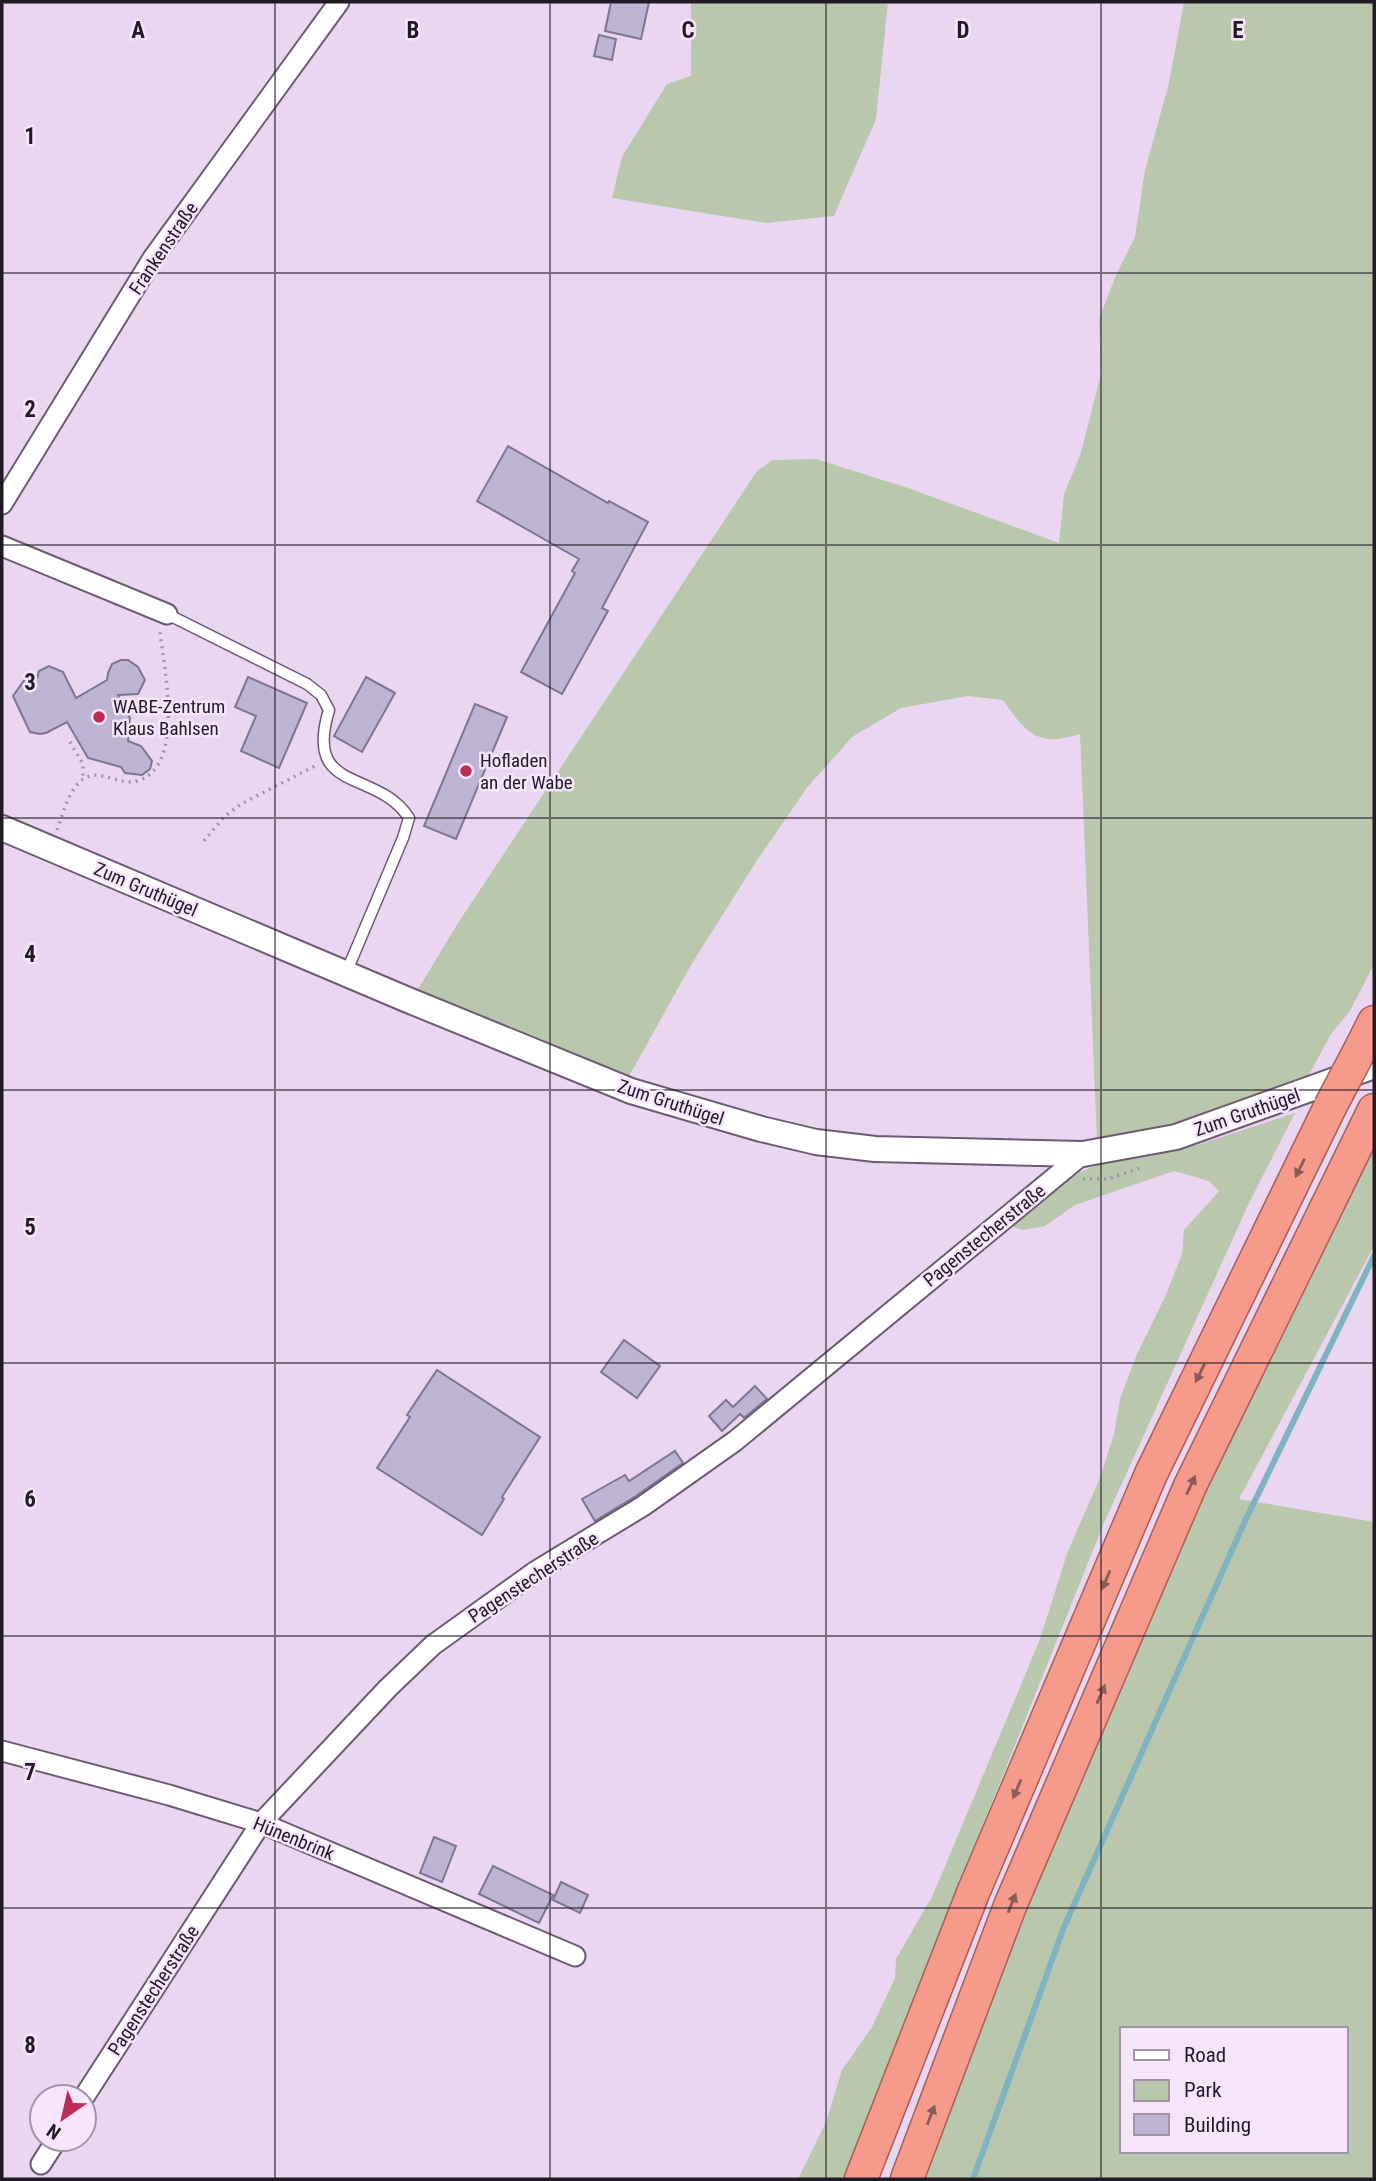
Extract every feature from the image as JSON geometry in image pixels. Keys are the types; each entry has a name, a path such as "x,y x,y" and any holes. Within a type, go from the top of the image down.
{"highway":[{"path":"861,2179 973,1893 1151,1474 1330,1107 1370,1045"},
{"path":"907,2179 1010,1906 1190,1486 1374,1110"}],"street":[{"name":"Frankenstraße","path":"2,504 153,258 340,2"},
{"path":"2,546 162,612"},
{"name":"Zum Gruthügel","path":"2,828 345,974 631,1091 816,1142 875,1149 1083,1154 1176,1137 1370,1045"},
{"name":"Pagenstecherstraße","path":"93,2083 261,1823 432,1645 536,1571 643,1507 735,1441 1083,1154"},
{"name":"Hünenbrink","path":"2,1751 169,1795 261,1823 575,1956"},
{"path":"41,2164 48,2153"}],"lane":[{"path":"162,612 307,684 321,695 329,710 323,729 322,749 327,762 392,800 402,807 409,818 345,974"}],"path":[{"path":"50,848 73,790 83,779 95,775 134,782 147,777 156,767 170,727 162,612"},
{"path":"70,742 83,764 83,779"},
{"path":"204,841 223,817 241,804 290,781 303,771 327,762"},
{"path":"1055,1177 1108,1179 1154,1163"}],"green space":[{"path":"691,2 888,2 876,119 834,216 766,223 612,198 622,157 667,84 691,76"},
{"path":"1184,2 1374,2 1374,964 1350,1011 1331,1034 1303,1086 1169,1129 1097,1141 1080,734 1053,739 1034,735 1003,700 968,696 901,708 852,737 806,789 756,862 691,965 627,1080 414,996 458,923 757,471 773,460 816,459 908,488 1059,543 1064,494 1080,456 1101,374 1099,319 1116,275 1135,237 1145,170 1169,83"},
{"path":"1295,1113 1249,1203 1104,1523 948,1912 850,2179 798,2179 826,2122 842,2070 872,2027 895,1978 896,1959 933,1895 1040,1639 1068,1551 1100,1478 1114,1434 1120,1399 1182,1254 1184,1230 1219,1191 1209,1181 1174,1171 1075,1205 1045,1226 1023,1230 1014,1227 1012,1221 1056,1184 1098,1164 1194,1146"},
{"path":"1374,1137 1374,1246 1239,1499 1374,1522 1374,2179 923,2179 998,1977 1205,1495 1305,1277"}],"building":[{"path":"611,2 649,2 641,39 605,31"},
{"path":"599,35 616,39 612,60 594,56"},
{"path":"508,446 608,503 609,501 648,522 602,608 608,611 562,694 521,672 575,573 572,571 579,559 477,501"},
{"name":"WABE-Zentrum Klaus Bahlsen","path":"128,660 138,667 145,680 138,694 118,695 130,718 128,741 141,746 152,761 150,769 142,775 125,773 121,767 88,758 67,722 46,733 30,732 13,696 25,679 37,678 39,671 49,666 63,672 76,698 107,680 112,664"},
{"path":"248,677 307,703 279,768 241,751 256,716 235,707"},
{"path":"366,677 395,693 362,752 334,736"},
{"name":"Hofladen an der Wabe","path":"475,704 507,717 456,839 424,826"},
{"path":"624,1340 660,1366 637,1398 601,1372"},
{"path":"437,1370 540,1437 502,1497 504,1499 482,1535 377,1468"},
{"path":"755,1386 767,1399 744,1418 740,1414 722,1431 709,1416 726,1400 733,1407"},
{"path":"675,1451 683,1463 595,1521 582,1499 625,1475 629,1481"},
{"path":"434,1837 456,1846 442,1882 420,1873"},
{"path":"493,1866 553,1895 539,1923 479,1894"},
{"path":"561,1882 588,1895 580,1913 553,1900"}],"waterway":[{"path":"973,2179 1064,1927 1245,1521 1374,1256"}],"place":[{"name":"WABE-Zentrum Klaus Bahlsen","path":"99,717"},
{"name":"Hofladen an der Wabe","path":"466,771"}]}
